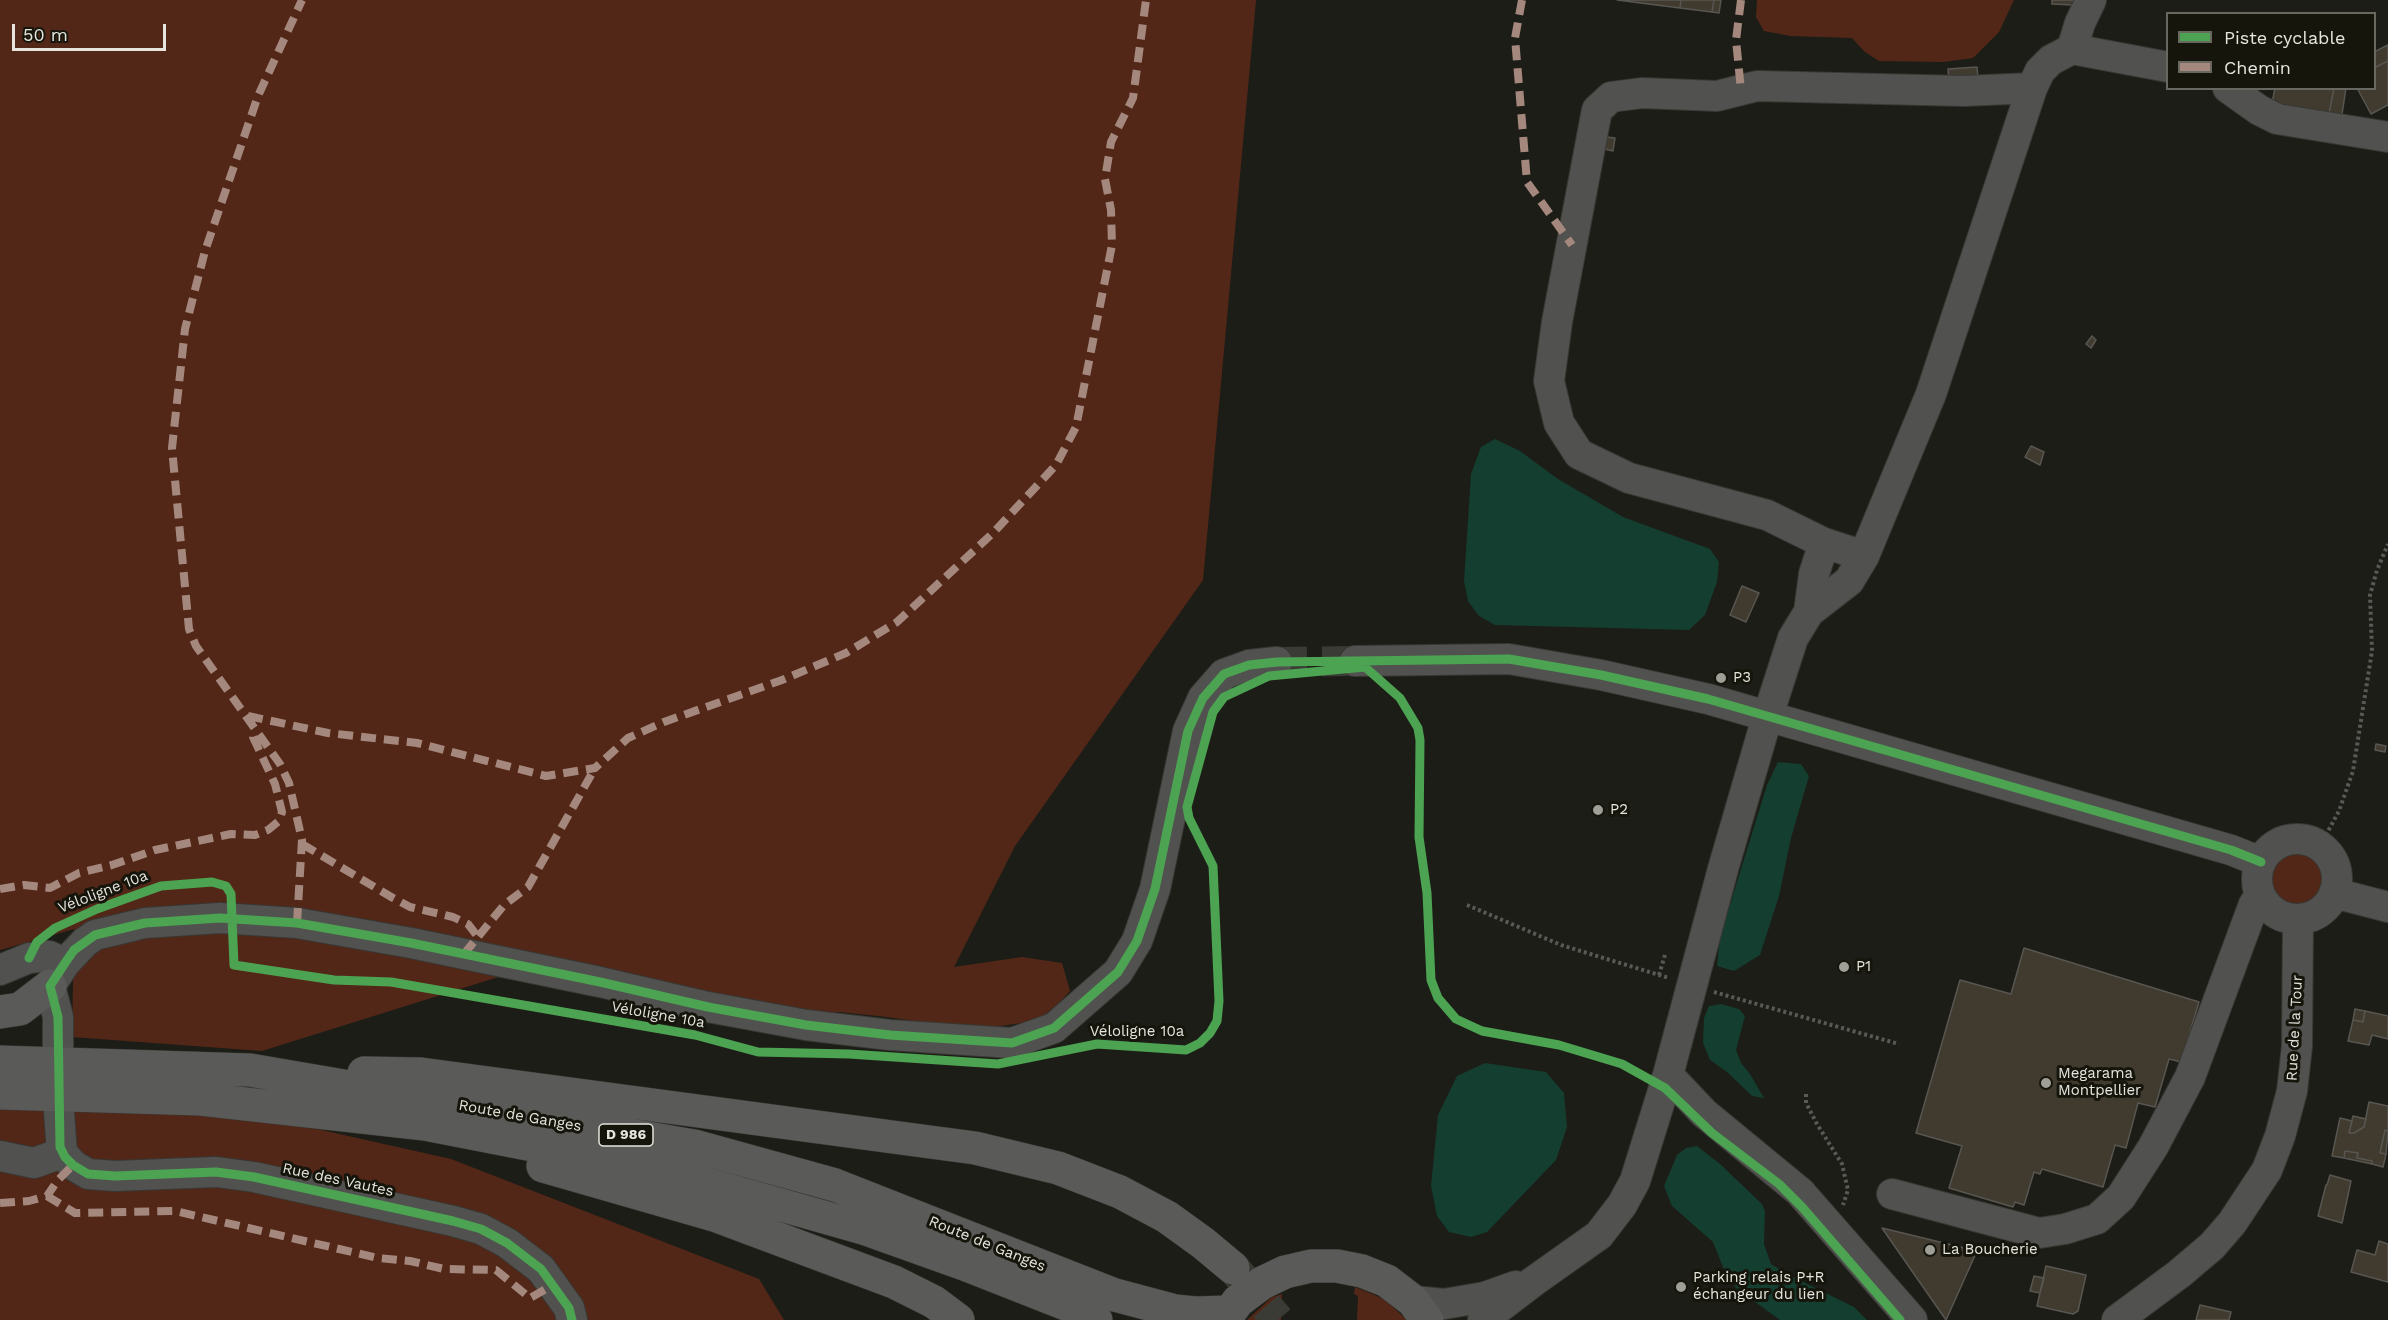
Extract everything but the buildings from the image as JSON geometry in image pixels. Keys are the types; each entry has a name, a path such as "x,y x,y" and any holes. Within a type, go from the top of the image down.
{"main road":[{"path":"0,1012 20,1009 58,974"},
{"name":"Route de Ganges","path":"0,1062 250,1070 694,1146 836,1185 1114,1295 1175,1311 1226,1316"},
{"path":"250,1070 421,1074 975,1148 1058,1168 1120,1192 1167,1217 1233,1268"},
{"name":"Route de Ganges","path":"0,1093 200,1099 425,1124 651,1168 866,1229 964,1264 1060,1302 1096,1320"},
{"path":"425,1124 552,1169 717,1216 894,1282 934,1302 957,1320"},
{"path":"1226,1316 1249,1292 1262,1283 1285,1272 1311,1266 1337,1266 1362,1271 1386,1281 1420,1310"}],"street":[{"path":"2072,49 2080,23 2091,0"},
{"path":"1483,1320 1599,1235 1622,1205 1635,1181 1668,1075 1768,717 1794,638 1809,612 1849,581 1864,556 1931,394 2032,87 2040,71 2051,60 2072,49 2166,67"},
{"path":"1864,556 1824,543 1767,515 1629,478 1579,454 1559,423 1549,381 1557,322 1597,110 1611,97 1642,93 1717,96 1757,86 1964,91 2032,87"},
{"path":"2231,90 2259,110 2277,119 2388,136"},
{"path":"1809,612 1814,574 1824,543"},
{"path":"1355,661 1509,659 1601,675 1708,699 2231,850 2261,862"},
{"path":"58,974 75,950 95,935 145,923 220,918 297,923 411,943 708,1007 806,1024 890,1035 1012,1042 1054,1028 1118,972 1137,941 1155,889 1188,731 1203,698 1224,674 1249,665 1277,662"},
{"path":"2298,839 2320,846 2329,855 2335,867 2337,880 2334,893 2327,905 2317,914 2298,919 2277,914 2262,898 2257,876 2261,862 2276,845 2286,840 2298,839"},
{"path":"2334,893 2388,907"},
{"path":"1893,1194 2039,1233 2065,1229 2097,1218 2121,1197 2153,1147 2190,1077 2254,904 2262,898"},
{"name":"Rue de la Tour","path":"2117,1320 2179,1274 2212,1246 2232,1223 2266,1170 2280,1137 2292,1091 2296,1046 2298,919"},
{"path":"0,970 29,958 49,956 58,974 58,1048"},
{"path":"1668,1075 1704,1113 1800,1192 1912,1320"},
{"path":"0,1156 34,1163 62,1154 59,1112"},
{"name":"Rue des Vautes","path":"62,1154 73,1166 88,1174 115,1176 216,1172 391,1206 481,1229 507,1243 541,1269 569,1308 572,1320"},
{"path":"1420,1310 1485,1297 1534,1281"}],"path":[{"path":"2320,846 2339,811 2354,771 2372,651 2370,595 2388,544"},
{"path":"1659,975 1665,955"},
{"path":"1806,1094 1806,1103 1842,1164 1848,1190 1831,1227"}],"shaded area":[{"path":"0,0 1256,0 1203,580 1015,846 954,967 1022,957 1062,963 1070,991 1057,1005 1037,1021 955,1032 940,1025 887,1017 840,1012 813,1013 543,963 262,1051 72,1037 74,929 0,950"},
{"path":"1757,0 2014,0 1999,32 1973,58 1943,62 1879,61 1865,52 1852,38 1791,36 1764,31 1756,17"},
{"path":"1495,439 1520,451 1558,479 1623,517 1710,549 1719,562 1717,582 1705,615 1689,630 1495,625 1479,616 1468,601 1464,581 1471,474 1481,447"},
{"path":"1778,762 1801,764 1809,776 1791,838 1779,896 1760,955 1734,971 1717,966 1720,937 1767,785"},
{"path":"2291,853 2301,853 2311,857 2319,865 2323,880 2319,895 2311,903 2301,907 2291,907 2281,903 2273,895 2269,885 2269,875 2273,865 2281,857"},
{"path":"1721,1004 1739,1009 1745,1016 1736,1050 1741,1063 1764,1098 1752,1096 1727,1072 1710,1060 1703,1043 1704,1018 1709,1006"},
{"path":"0,1058 451,1159 759,1279 784,1320 0,1320"},
{"path":"1485,1063 1546,1072 1564,1093 1567,1127 1556,1160 1487,1232 1471,1237 1449,1232 1437,1216 1431,1186 1438,1115 1457,1076"},
{"path":"1697,1146 1720,1164 1762,1204 1765,1211 1764,1244 1771,1264 1854,1307 1867,1320 1780,1320 1736,1288 1723,1267 1713,1242 1672,1206 1664,1186 1677,1155 1686,1148"},
{"path":"1355,1287 1384,1299 1407,1320 1357,1320 1358,1296 1354,1294"},
{"path":"1282,1294 1281,1320 1247,1320 1272,1297"}],"tunnel":[{"path":"1277,662 1355,661"},
{"path":"1234,1269 1278,1320"}],"marked path":[{"path":"297,923 302,840 289,783 280,764 196,646 189,629 172,448 185,329 205,251 258,96 302,0"},
{"path":"248,716 328,733 417,743 546,776 595,768 628,738 664,722 782,680 846,653 897,622 993,533 1056,465 1076,427 1112,245 1111,210 1105,179 1111,142 1133,98 1146,0"},
{"path":"1522,0 1515,38 1527,182 1572,245"},
{"path":"1741,0 1736,40 1741,90"},
{"path":"0,889 24,885 50,888 79,873 112,865 155,850 231,834 255,835 268,830 279,821 282,812 275,784 253,734"},
{"path":"464,954 504,905 528,887 595,768"},
{"path":"302,844 410,907 453,917 468,924 478,937"},
{"path":"0,1203 29,1201 47,1196 58,1180 73,1165"},
{"path":"47,1196 75,1213 175,1211 378,1258 410,1261 444,1269 496,1270 530,1298 553,1285"}],"cycle path":[{"name":"Véloligne 10a","path":"572,1320 569,1308 541,1269 507,1243 481,1229 254,1177 216,1172 115,1176 88,1174 73,1165 65,1157 60,1147 58,1017 50,986 74,950 95,935 145,923 220,918 297,923 411,943 708,1007 806,1025 890,1035 1012,1043 1054,1028 1118,972 1137,941 1155,889 1188,731 1203,698 1224,674 1249,665 1277,662 1509,659 1601,675 1708,699 2231,850 2261,862"},
{"name":"Véloligne 10a","path":"29,958 37,942 55,928 97,909 161,886 212,882 226,886 231,894 234,965 334,980 391,982 695,1035 758,1052 849,1054 998,1064 1097,1044 1186,1050 1200,1043 1210,1033 1217,1021 1219,1001 1213,866 1189,818 1187,807 1213,712 1224,697 1269,676 1365,667 1400,698 1418,728 1420,740 1419,837 1427,893 1431,980 1438,998 1456,1019 1482,1031 1559,1045 1622,1064 1665,1088 1712,1133 1779,1184 1802,1207 1900,1320"}],"place":[{"name":"P3","path":"1721,678"},
{"name":"P2","path":"1598,810"},
{"name":"P1","path":"1844,967"},
{"name":"Megarama Montpellier","path":"2046,1083"},
{"name":"La Boucherie","path":"1930,1250"},
{"name":"Parking relais P+R échangeur du lien","path":"1681,1287"}]}
